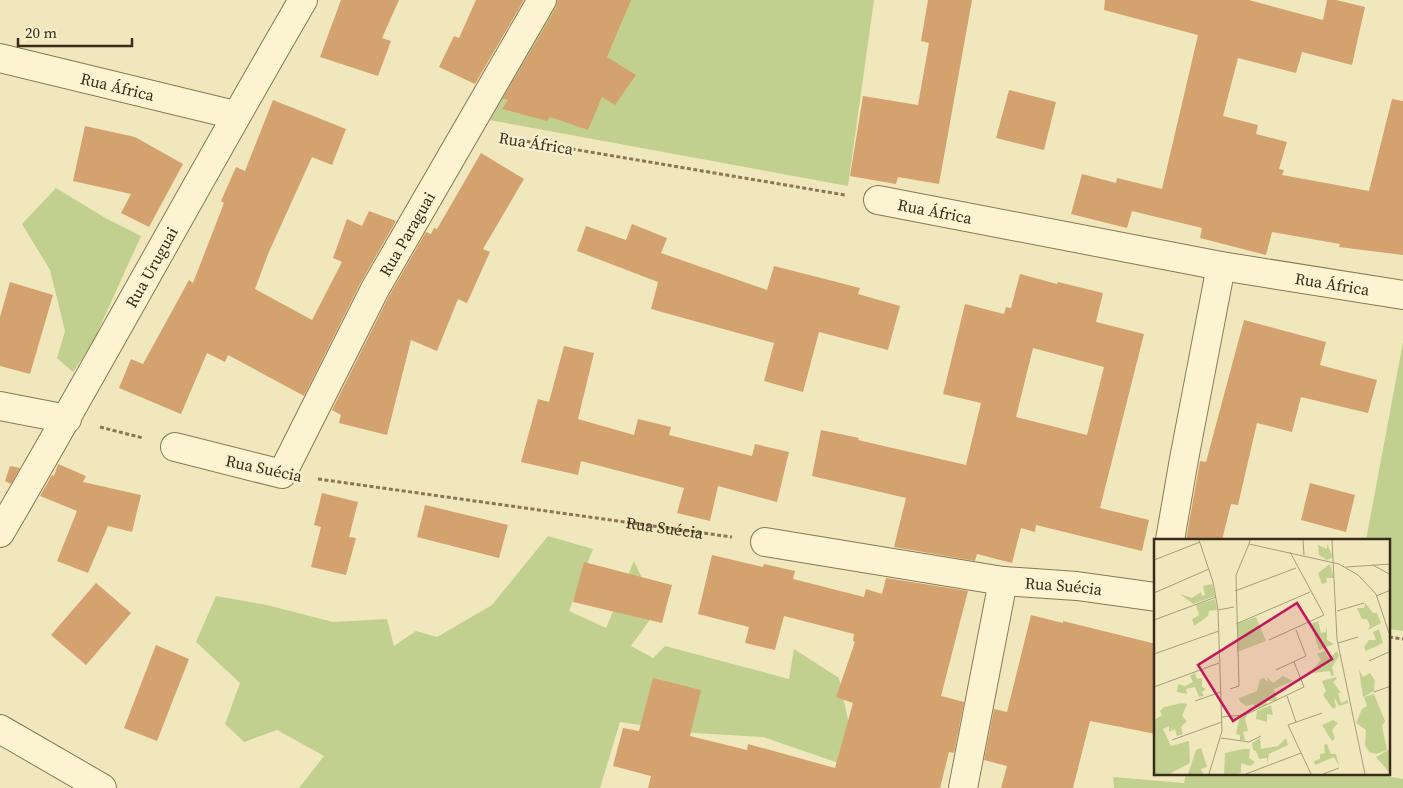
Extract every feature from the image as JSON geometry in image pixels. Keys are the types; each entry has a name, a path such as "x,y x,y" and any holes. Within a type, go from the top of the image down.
{"street":[{"name":"Rua Uruguai","path":"0,534 67,419 236,115 303,0"},
{"name":"Rua Paraguai","path":"282,474 376,289 542,0"},
{"name":"Rua África","path":"0,58 236,115"},
{"name":"Rua África","path":"878,200 1221,266 1403,295"},
{"path":"1170,539 1221,266"},
{"path":"0,406 67,419"},
{"name":"Rua Suécia","path":"175,447 282,474"},
{"name":"Rua Suécia","path":"765,542 1003,581 1077,586 1154,597"},
{"path":"962,788 1003,581"},
{"path":"0,729 102,788"}],"path":[{"name":"Rua África","path":"466,131 878,200"},
{"path":"67,419 175,447"},
{"name":"Rua Suécia","path":"282,474 765,542"},
{"path":"1390,637 1403,639"}],"green space":[{"path":"556,0 874,0 848,186 484,119"},
{"path":"56,188 107,219 141,236 93,342 73,372 57,358 65,331 50,270 22,224"},
{"path":"1403,342 1403,631 1390,629 1390,539 1366,539"},
{"path":"548,536 593,549 569,611 606,628 634,561 657,610 631,646 653,658 665,646 789,679 794,649 839,678 859,770 763,737 694,733 620,722 600,788 299,788 324,756 277,730 244,742 225,724 240,683 196,642 216,596 267,605 333,622 387,619 394,646 416,631 437,637 492,605"},
{"path":"1186,776 1386,776 1403,779 1403,788 1114,788 1113,777 1184,783"}],"building":[{"path":"341,0 399,0 382,38 391,41 378,76 320,57"},
{"path":"476,0 524,0 475,84 439,67 454,36 459,38"},
{"path":"558,0 631,0 607,57 636,75 615,105 602,97 588,130 550,117 547,121 502,109 508,100 503,98 556,8"},
{"path":"928,0 972,0 939,184 898,177 896,184 850,176 863,96 918,105 929,43 921,41"},
{"path":"1105,0 1249,0 1323,20 1327,0 1336,0 1365,7 1352,65 1302,52 1296,73 1238,58 1223,116 1258,125 1256,134 1287,142 1279,169 1284,170 1282,175 1369,191 1392,99 1403,101 1403,255 1339,247 1340,244 1272,232 1266,255 1200,238 1202,228 1132,211 1127,228 1071,214 1082,174 1116,183 1117,178 1162,189 1198,35 1104,10"},
{"path":"1009,90 1056,102 1044,150 996,138"},
{"path":"273,100 346,129 332,165 312,157 268,254 255,289 312,320 342,262 333,258 347,219 362,226 369,211 396,221 361,282 304,396 228,355 225,362 207,353 181,414 119,388 131,359 143,364 189,280 193,283 224,203 221,201 236,167 245,171"},
{"path":"85,126 135,137 183,164 149,227 121,213 131,194 73,181"},
{"path":"481,153 524,179 483,249 490,252 467,303 458,299 437,351 411,340 387,435 339,423 341,415 332,410 389,296 426,232 431,234 434,228 437,229"},
{"path":"632,224 667,238 661,253 767,290 774,266 860,288 858,294 900,306 888,350 819,332 803,392 764,381 774,343 651,309 658,282 577,251 586,226 626,240"},
{"path":"1020,274 1103,293 1096,322 1144,334 1100,508 1149,520 1142,551 1036,525 1035,532 1021,528 1012,563 977,554 975,561 894,547 906,498 812,476 821,430 966,465 981,403 943,394 965,304 1004,314 1006,307 1011,308","holes":["1033,348 1104,367 1087,435 1016,417"]},
{"path":"10,282 53,295 30,374 0,366 0,317"},
{"path":"1244,320 1326,342 1320,365 1377,380 1368,413 1301,397 1292,432 1257,423 1238,505 1231,504 1222,539 1186,539 1200,461 1206,462"},
{"path":"564,346 594,353 578,419 634,435 638,419 671,427 669,435 752,456 755,444 789,452 777,502 718,486 710,521 677,513 684,488 581,461 578,475 521,462 538,399 549,402"},
{"path":"58,464 86,476 83,482 141,495 132,532 108,526 88,573 57,561 77,511 40,496 52,475 54,476"},
{"path":"10,466 20,468 11,484 5,481"},
{"path":"1310,483 1355,495 1346,532 1301,520"},
{"path":"322,493 358,502 349,537 356,538 346,575 311,567 321,527 314,525"},
{"path":"425,505 508,525 499,558 417,537"},
{"path":"712,555 763,567 764,564 795,571 793,579 864,597 866,589 882,594 886,578 968,591 941,696 964,702 954,753 949,752 940,788 648,788 651,776 613,766 623,728 639,731 653,678 701,690 690,736 747,750 748,744 835,768 853,703 836,697 855,642 853,641 854,634 784,616 775,650 745,643 749,627 698,614"},
{"path":"584,562 672,585 662,623 573,602"},
{"path":"96,583 131,613 86,665 51,635"},
{"path":"1031,615 1154,644 1154,734 1090,721 1073,788 1001,788 1007,766 984,760 994,709 1007,712"},
{"path":"156,645 189,659 157,741 124,728"}]}
